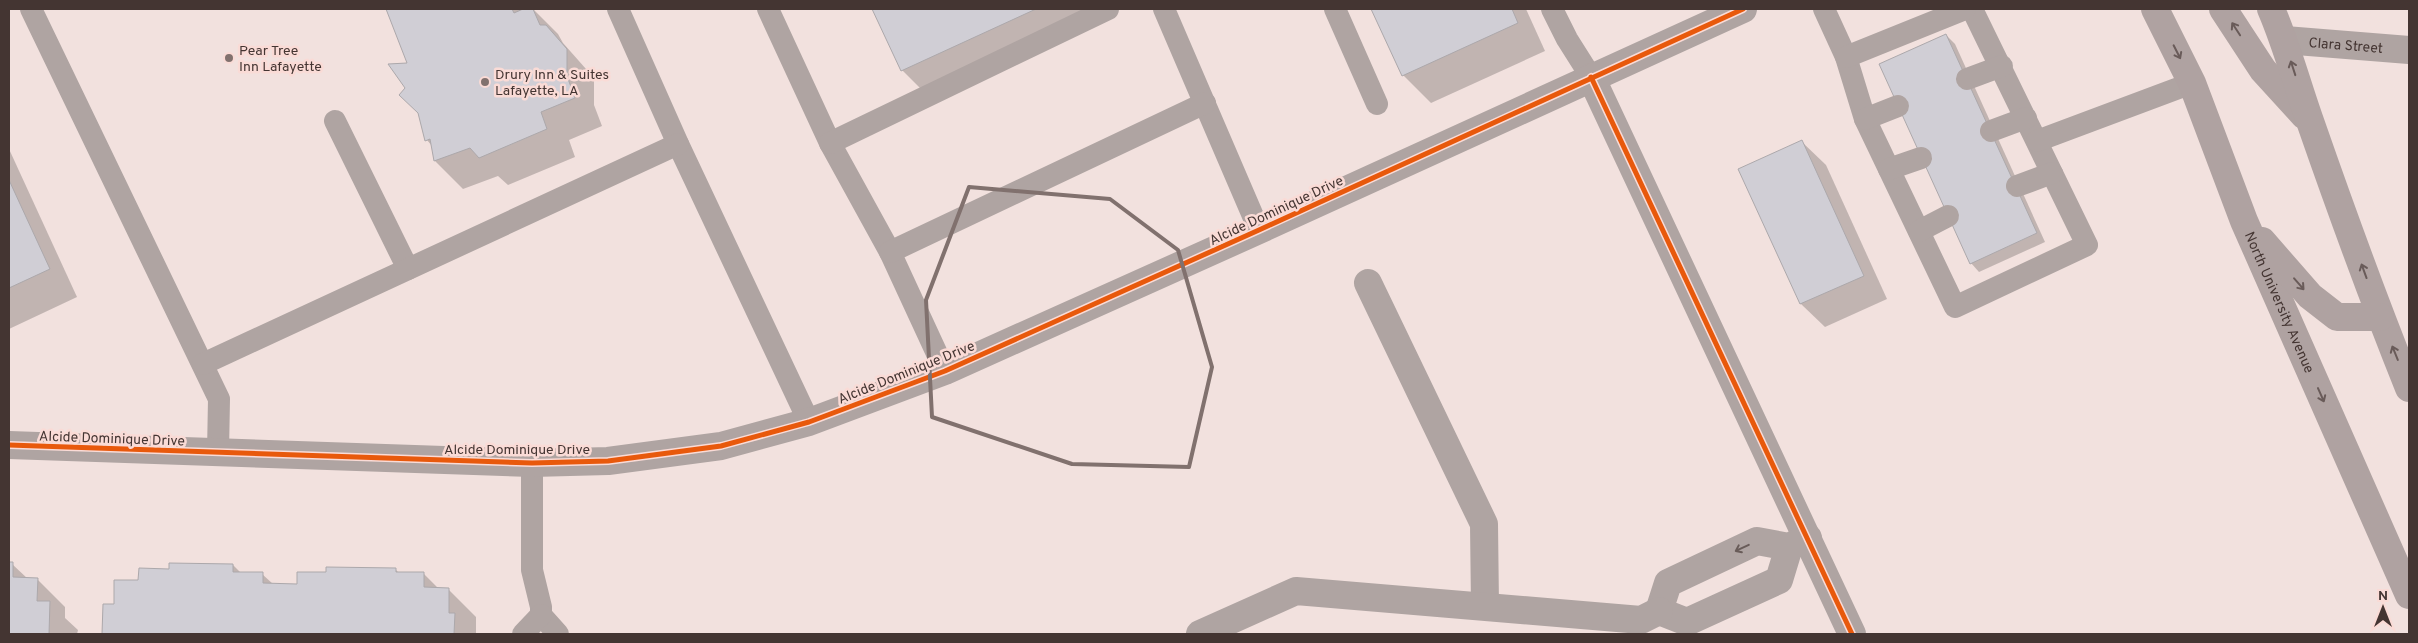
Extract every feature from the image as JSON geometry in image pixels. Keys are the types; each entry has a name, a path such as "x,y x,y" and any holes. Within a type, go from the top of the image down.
{"main road":[{"name":"North University Avenue","path":"2155,9 2192,83 2244,221 2398,545 2409,595"},
{"path":"2223,9 2264,70 2310,121"},
{"path":"2271,9 2284,40 2310,121 2380,317 2409,388"},
{"path":"2244,221 2310,296 2337,318 2380,317"}],"street":[{"name":"Alcide Dominique Drive","path":"9,445 532,463 608,460 721,446 809,422 945,371 1743,9"},
{"name":"Clara Street","path":"2284,40 2409,50"},
{"path":"1591,77 1798,542 1852,634"},
{"path":"1368,283 1484,524 1485,606"},
{"path":"1649,622 1668,583 1758,540 1798,542"},
{"path":"1200,634 1296,591 1485,606 1649,622 1688,622 1779,580 1798,542"},
{"path":"1706,564 1728,602"}],"lane":[{"path":"31,9 219,399 218,452"},
{"path":"618,9 678,144 809,422"},
{"path":"768,9 830,143 890,252 945,371"},
{"path":"830,143 1108,9"},
{"path":"1164,9 1259,230"},
{"path":"1335,9 1377,104"},
{"path":"1552,9 1567,40 1591,77"},
{"path":"1824,9 1846,57 1865,120 1955,308 2087,245 2002,66 1972,9"},
{"path":"1846,57 1965,9"},
{"path":"1967,80 2002,66"},
{"path":"2037,141 2192,83"},
{"path":"890,252 1205,103"},
{"path":"1865,120 1898,106"},
{"path":"1991,131 2026,118"},
{"path":"335,121 408,269"},
{"path":"203,364 678,144"},
{"path":"1889,169 1921,158"},
{"path":"2017,186 2052,173"},
{"path":"1918,231 1948,216"},
{"path":"532,463 532,570 542,607 542,615 558,634"},
{"path":"523,634 542,615"}],"highlighted area":[{"path":"969,187 1110,199 1178,250 1212,367 1189,467 1072,464 932,417 926,300"}],"building":[{"name":"Drury Inn & Suites Lafayette, LA","path":"386,9 512,9 514,13 523,9 533,9 540,25 546,25 567,49 567,76 575,98 541,112 547,129 479,158 470,148 434,161 430,139 425,141 418,113 399,95 405,88 388,64 407,63"},
{"path":"872,9 1036,9 901,71"},
{"path":"1371,9 1512,9 1518,23 1402,76"},
{"path":"1946,34 2037,233 1970,264 1879,64"},
{"path":"1802,140 1864,276 1800,304 1738,169"},
{"path":"9,180 50,269 9,288"},
{"path":"9,562 13,562 13,577 38,578 37,601 50,601 49,634 9,634"},
{"path":"169,563 233,564 233,572 263,572 263,583 297,584 297,572 326,572 326,567 396,568 396,572 424,572 424,587 449,588 449,613 455,613 454,634 102,634 103,604 114,604 114,580 138,580 139,568 169,569"}],"cycle path":[{"path":"9,445 532,463 608,461 721,446 809,422 945,371 1743,9"},
{"path":"1591,77 1852,634"}],"place":[{"name":"Pear Tree Inn Lafayette","path":"229,58"},
{"name":"Drury Inn & Suites Lafayette, LA","path":"485,82"}]}
